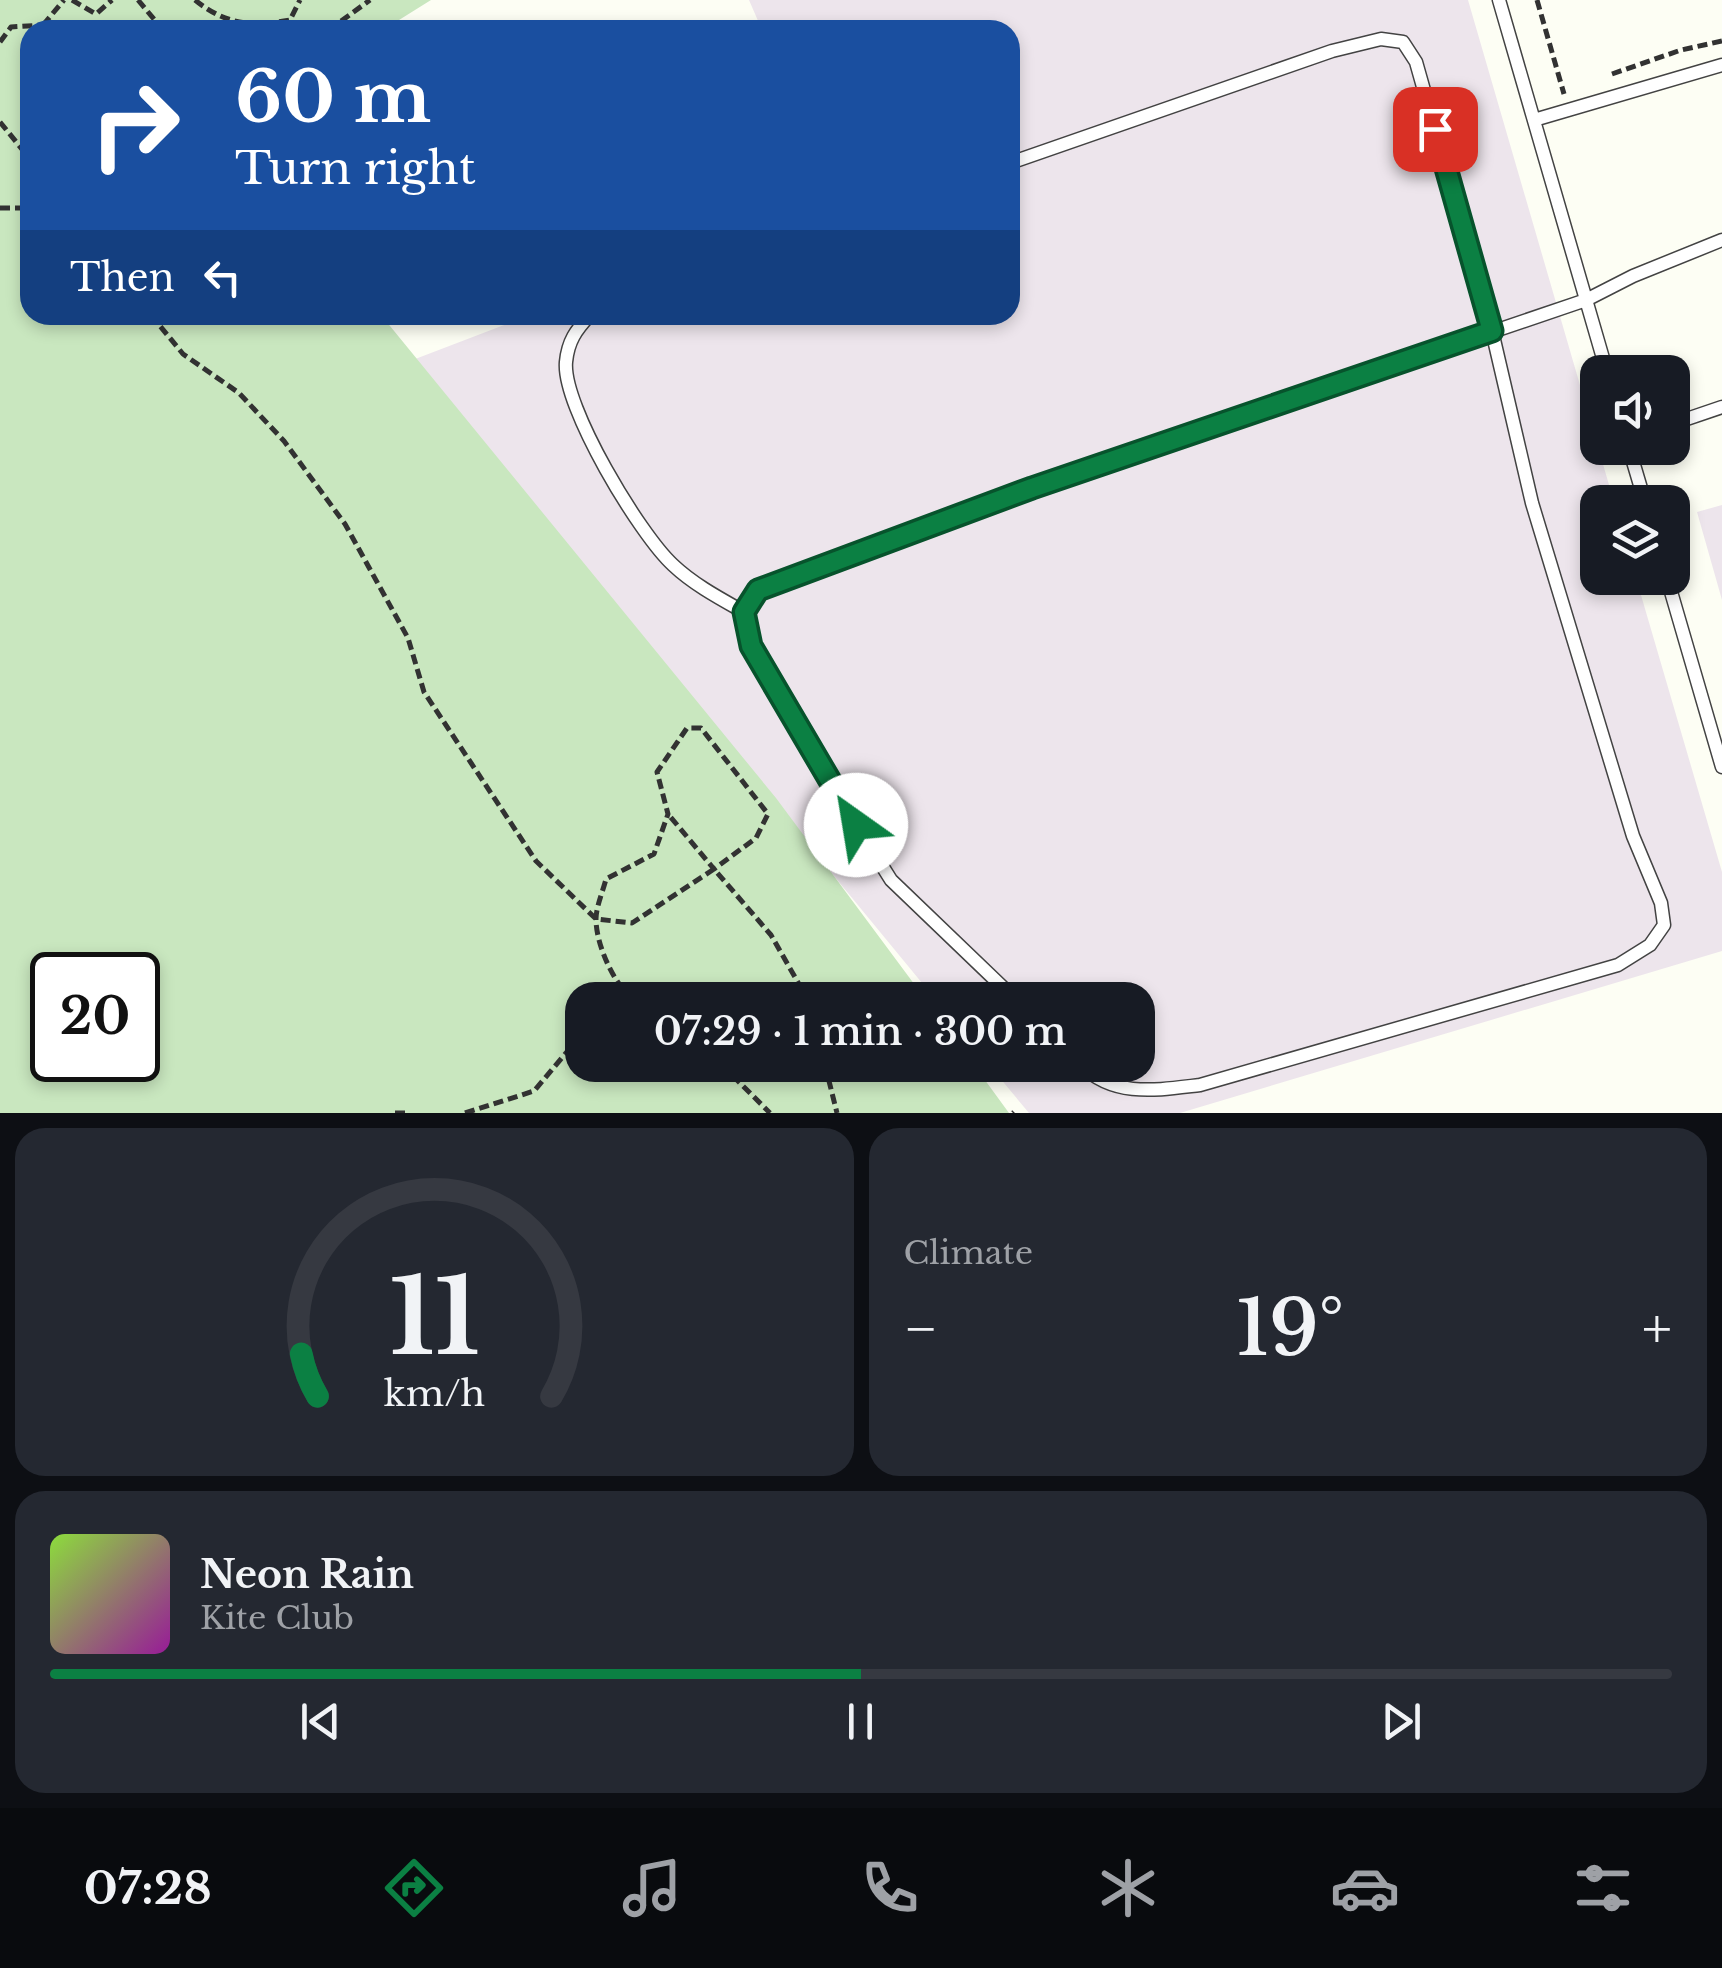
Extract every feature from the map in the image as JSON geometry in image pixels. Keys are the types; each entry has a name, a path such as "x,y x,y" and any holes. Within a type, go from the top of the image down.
{"lane":[{"path":"1499,0 1602,355"},
{"path":"1020,160 1332,51 1381,39 1403,42 1416,62 1492,331 1532,503 1633,836 1661,904 1664,925 1650,945 1618,965 1200,1086 1137,1092 1106,1082"},
{"path":"1534,120 1722,65"},
{"path":"997,982 891,880 822,770 751,646 744,612 758,590 1032,488 1586,300 1722,240"},
{"path":"581,325 572,334 566,365 570,396 617,489 671,563 744,612"},
{"path":"1690,418 1722,407"},
{"path":"1672,595 1722,767"}],"path":[{"path":"48,20 68,0 96,14 112,0"},
{"path":"138,0 154,20"},
{"path":"195,0 216,17 231,20"},
{"path":"343,20 370,0"},
{"path":"1536,0 1569,110"},
{"path":"0,42 10,27 20,26"},
{"path":"0,122 20,147"},
{"path":"158,325 183,354 239,393 284,441 345,524 408,638 424,692 536,861 596,919 632,923 714,869 756,838 768,814 701,728 686,728 656,772 668,814 714,869 770,935 797,982"},
{"path":"617,982 596,919 606,879 654,854 668,814"},
{"path":"465,1113 534,1090 565,1054"},
{"path":"739,1082 770,1113"},
{"path":"829,1082 837,1113"},
{"path":"395,1113 410,1113"}],"shaded area":[{"path":"749,0 1468,0 1580,385 1580,465 1603,465 1609,485 1580,485 1580,595 1641,595 1722,872 1722,951 1180,1113 1029,1113 1003,1082 1155,1082 1155,982 921,982 410,361 504,325 1020,325 1020,20 758,20"},
{"path":"1722,505 1722,600 1697,512"}],"green space":[{"path":"0,0 431,0 399,20 20,20 20,325 389,325 776,798 913,982 565,982 565,1082 986,1082 1009,1113 0,1113"}],"route":[{"path":"856,825 751,646 744,612 758,590 1032,488 1492,331 1435,129"}]}
